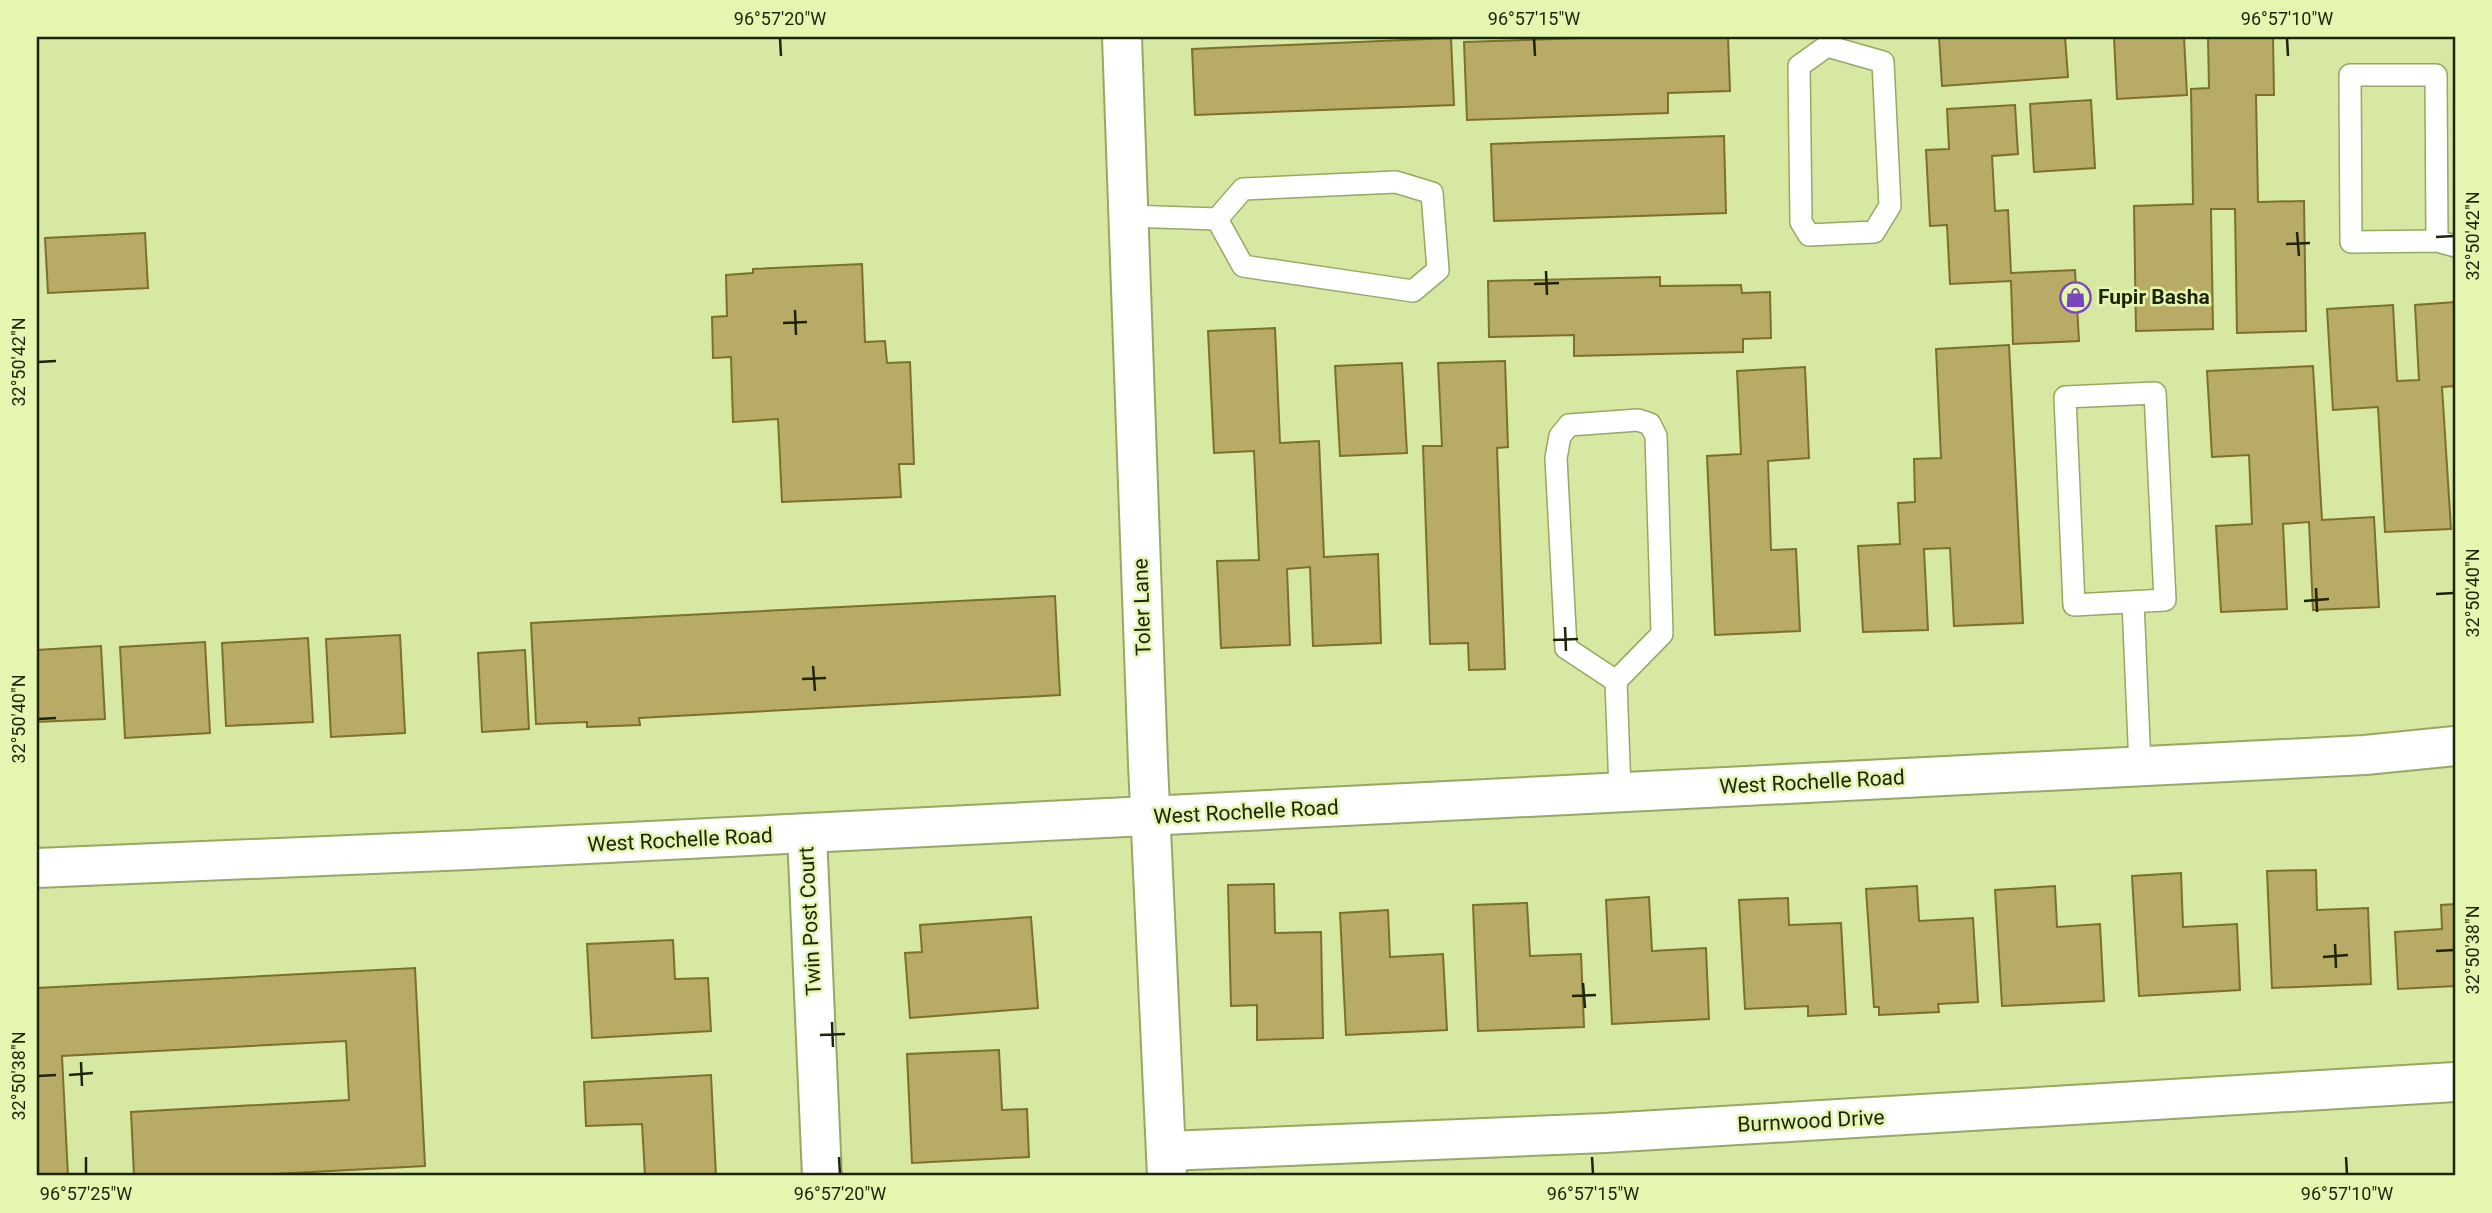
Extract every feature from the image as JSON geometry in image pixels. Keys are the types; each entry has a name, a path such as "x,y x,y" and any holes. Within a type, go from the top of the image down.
{"street":[{"name":"Toler Lane","path":"1122,37 1150,817 1167,1164"},
{"name":"West Rochelle Road","path":"37,868 1150,817 2365,755 2455,746"},
{"name":"Twin Post Court","path":"807,834 822,1176"},
{"name":"Burnwood Drive","path":"1167,1164 1605,1133 2455,1082"}],"lane":[{"path":"1827,41 1883,62 1890,206 1874,232 1809,235 1801,222 1799,66 1827,41"},
{"path":"2350,75 2436,75 2446,244 2351,242 2350,75"},
{"path":"1396,182 1432,194 1438,270 1413,292 1243,266 1217,219 1243,189 1396,182"},
{"path":"1129,216 1217,219"},
{"path":"2155,393 2165,600 2133,602 2074,604 2064,397 2155,393"},
{"path":"1616,681 1566,648 1556,458 1560,436 1569,425 1638,420 1650,424 1656,436 1662,635 1616,681 1620,791"},
{"path":"2133,602 2140,766"}],"building":[{"path":"1614,37 1728,37 1730,91 1668,93 1668,113 1467,120 1464,42"},
{"path":"1939,37 2065,37 2068,77 1942,86"},
{"path":"2114,37 2184,37 2187,95 2117,99"},
{"path":"2208,37 2273,37 2274,95 2256,95 2258,202 2304,201 2306,331 2237,333 2235,209 2211,209 2213,329 2136,331 2134,206 2193,204 2191,89 2209,88"},
{"path":"1451,38 1454,105 1195,115 1192,49"},
{"path":"2091,100 2095,168 2034,172 2030,104"},
{"path":"2015,105 2018,154 1992,156 1995,211 2008,210 2011,273 2075,270 2079,341 2013,344 2011,281 1950,284 1947,225 1930,226 1926,150 1949,149 1947,109"},
{"path":"1724,136 1726,213 1494,221 1491,144"},
{"path":"145,233 148,288 48,293 45,238"},
{"path":"862,264 865,342 885,341 887,363 910,362 914,464 899,464 901,497 782,502 778,419 733,422 731,357 713,358 712,317 727,316 726,275 753,273 753,269"},
{"path":"1660,277 1660,286 1741,285 1742,293 1770,292 1771,338 1743,339 1743,352 1574,356 1574,335 1489,337 1488,281"},
{"path":"2455,302 2455,386 2442,387 2451,529 2385,532 2378,407 2333,410 2327,309 2393,305 2397,381 2419,380 2415,305"},
{"path":"1275,328 1280,443 1319,441 1324,557 1378,554 1381,643 1313,646 1310,567 1287,569 1290,645 1221,648 1217,561 1259,560 1254,451 1214,453 1208,331"},
{"path":"2009,345 2023,623 1954,626 1950,548 1924,549 1928,630 1863,632 1858,546 1900,544 1898,503 1915,502 1914,459 1941,458 1936,349"},
{"path":"1505,361 1508,447 1497,448 1505,669 1469,670 1468,643 1430,644 1423,446 1442,446 1438,363"},
{"path":"1402,363 1407,453 1340,456 1335,366"},
{"path":"2313,366 2322,520 2374,517 2379,607 2313,610 2309,522 2283,524 2287,609 2221,612 2216,526 2252,524 2249,455 2212,457 2207,371"},
{"path":"1805,367 1809,458 1768,461 1771,550 1796,549 1800,631 1715,635 1707,456 1741,454 1737,371"},
{"path":"1055,596 1060,695 639,718 640,725 587,727 587,722 536,724 531,623"},
{"path":"400,635 405,733 331,737 326,639"},
{"path":"308,638 313,722 226,726 222,643"},
{"path":"205,642 210,733 125,738 120,647"},
{"path":"101,646 105,719 37,722 37,650"},
{"path":"525,650 529,729 482,732 478,653"},
{"path":"2316,870 2317,910 2368,908 2371,984 2272,988 2267,871"},
{"path":"2181,873 2183,927 2237,924 2240,990 2139,996 2132,876"},
{"path":"1274,884 1275,933 1321,932 1323,1038 1257,1040 1257,1005 1231,1006 1228,885"},
{"path":"1917,886 1919,921 1973,918 1978,1002 1938,1004 1939,1012 1879,1015 1879,1007 1874,1007 1866,889"},
{"path":"2055,886 2057,927 2100,924 2104,1001 2002,1006 1995,890"},
{"path":"1649,897 1652,951 1706,948 1709,1019 1612,1024 1606,900"},
{"path":"1788,898 1789,925 1841,923 1846,1014 1808,1016 1808,1006 1745,1009 1739,900"},
{"path":"1527,903 1530,956 1581,954 1584,1027 1478,1031 1473,905"},
{"path":"2455,904 2455,986 2398,989 2395,932 2442,929 2441,905"},
{"path":"1388,910 1390,957 1443,954 1447,1030 1346,1035 1340,913"},
{"path":"1031,917 1038,1008 910,1018 905,953 922,952 920,925"},
{"path":"673,940 675,979 708,978 711,1031 592,1038 587,944"},
{"path":"415,968 425,1166 235,1176 134,1176 131,1112 349,1100 346,1041 62,1056 68,1176 37,1176 37,988"},
{"path":"999,1050 1002,1110 1027,1109 1029,1157 912,1163 907,1054"},
{"path":"711,1075 716,1176 645,1176 642,1124 586,1126 584,1082"}],"place":[{"name":"Fupir Basha","path":"2075,297"}]}
